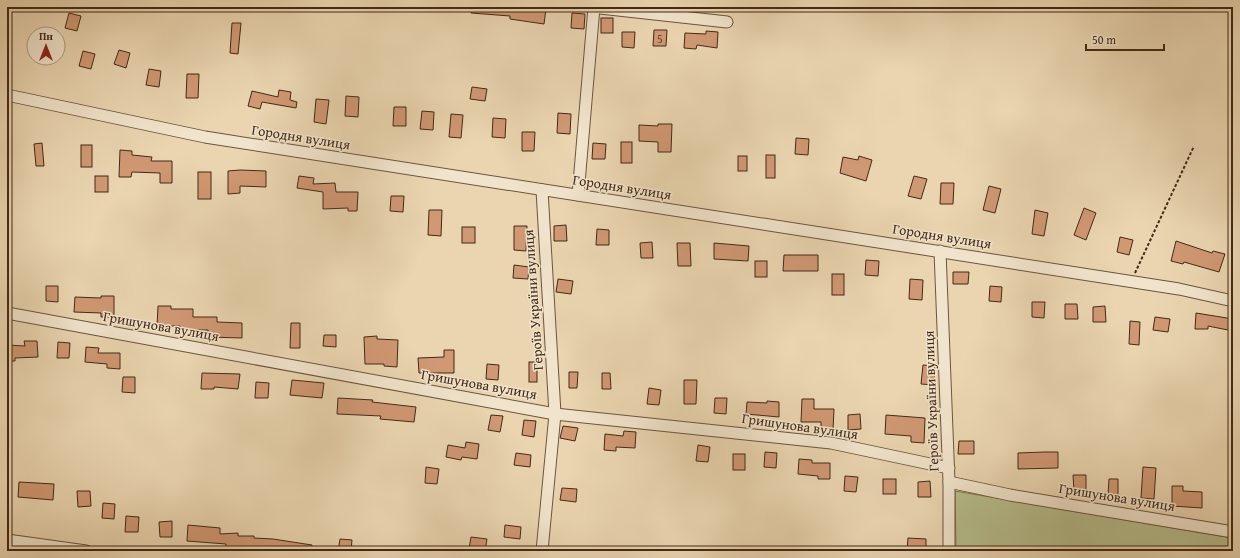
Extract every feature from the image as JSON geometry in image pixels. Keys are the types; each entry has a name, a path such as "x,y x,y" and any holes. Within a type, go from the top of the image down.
{"street":[{"path":"578,195 593,7 727,22"},
{"name":"Городня вулиця","path":"7,95 205,137 1179,288 1233,301"},
{"name":"Героїв України вулиця","path":"542,190 556,414 542,551"},
{"name":"Героїв України вулиця","path":"940,250 949,468 949,551"},
{"name":"Гришунова вулиця","path":"7,313 556,414 831,443 949,468"},
{"name":"Гришунова вулиця","path":"949,482 1010,495 1233,532"},
{"path":"7,540 86,551"}],"path":[{"path":"1131,281 1194,146"}],"green space":[{"path":"955,491 1233,538 1233,551 956,551"}],"building":[{"path":"472,7 534,7 546,9 544,24 510,19 510,16 471,13"},
{"path":"69,13 81,16 77,31 66,28"},
{"path":"572,13 585,14 584,29 571,28"},
{"path":"601,18 613,18 613,33 601,33"},
{"path":"232,23 241,23 238,54 230,53"},
{"path":"654,30 667,30 666,46 653,46"},
{"path":"706,31 718,32 717,48 697,45 696,49 684,48 685,33 706,34"},
{"path":"622,32 635,32 634,48 622,47"},
{"path":"119,50 130,53 126,68 114,64"},
{"path":"83,51 95,54 91,69 79,66"},
{"path":"149,69 161,71 159,87 146,85"},
{"path":"187,74 199,74 198,98 186,98"},
{"path":"472,87 487,89 485,101 470,99"},
{"path":"279,90 291,92 290,100 297,102 296,108 262,102 260,109 248,106 252,91 278,97"},
{"path":"346,96 359,97 358,117 345,116"},
{"path":"316,99 329,100 326,124 314,122"},
{"path":"394,107 406,107 406,126 393,126"},
{"path":"422,111 434,112 433,130 420,129"},
{"path":"558,113 571,114 570,134 557,133"},
{"path":"451,114 463,115 461,138 449,137"},
{"path":"493,118 506,119 505,138 492,137"},
{"path":"658,124 672,124 671,152 658,152 658,142 639,141 639,125 658,126"},
{"path":"522,132 535,132 534,151 522,151"},
{"path":"796,138 809,139 808,155 795,154"},
{"path":"621,142 632,142 632,163 621,163"},
{"path":"42,143 44,166 36,166 34,144"},
{"path":"593,143 606,144 605,159 592,159"},
{"path":"81,145 92,145 92,167 81,167"},
{"path":"120,150 132,151 132,155 152,157 151,161 172,161 172,183 160,183 160,173 132,172 131,177 119,177"},
{"path":"766,155 775,155 775,178 766,178"},
{"path":"738,156 747,156 747,171 738,171"},
{"path":"859,156 872,160 866,181 840,173 843,157 858,160"},
{"path":"228,171 266,171 266,187 240,186 240,193 228,194"},
{"path":"198,172 211,172 211,199 198,199"},
{"path":"95,176 108,176 108,192 95,192"},
{"path":"299,176 314,178 313,184 335,183 336,192 358,192 357,211 348,211 348,208 323,209 323,192 297,188"},
{"path":"914,176 927,179 921,199 908,196"},
{"path":"941,183 954,183 953,204 940,204"},
{"path":"989,186 1001,189 995,213 983,210"},
{"path":"391,196 404,196 403,212 390,211"},
{"path":"1084,208 1096,213 1086,240 1074,235"},
{"path":"429,210 442,210 441,236 428,235"},
{"path":"1035,210 1048,213 1044,236 1032,234"},
{"path":"566,225 567,241 554,241 554,226"},
{"path":"514,226 527,226 526,251 514,250"},
{"path":"462,227 475,227 475,243 462,243"},
{"path":"597,229 609,230 609,245 596,245"},
{"path":"1120,237 1133,240 1129,255 1117,252"},
{"path":"1176,241 1212,253 1213,251 1225,254 1219,272 1184,262 1183,264 1171,261"},
{"path":"652,242 653,258 641,258 640,243"},
{"path":"677,243 690,243 691,266 678,266"},
{"path":"714,243 749,246 748,261 714,259"},
{"path":"784,255 818,255 818,271 783,271"},
{"path":"866,260 879,261 878,276 865,275"},
{"path":"755,261 767,261 767,277 755,277"},
{"path":"514,265 529,267 528,279 513,278"},
{"path":"953,272 969,272 968,284 953,284"},
{"path":"832,274 844,274 844,295 832,295"},
{"path":"558,279 573,281 571,294 556,292"},
{"path":"910,279 923,280 922,300 909,299"},
{"path":"46,286 58,286 58,302 46,301"},
{"path":"990,286 1002,287 1001,302 989,301"},
{"path":"101,296 114,296 114,317 101,317 101,313 74,312 75,297 101,298"},
{"path":"1032,302 1045,302 1044,318 1032,317"},
{"path":"1065,304 1077,304 1078,319 1065,319"},
{"path":"158,306 171,306 171,309 193,309 193,317 217,317 217,322 242,323 242,338 208,337 208,330 180,330 180,326 157,326"},
{"path":"1105,306 1106,322 1093,322 1093,307"},
{"path":"1196,313 1233,319 1233,331 1208,326 1208,329 1195,329"},
{"path":"1155,317 1170,319 1168,332 1153,330"},
{"path":"1130,321 1140,322 1139,345 1129,344"},
{"path":"291,323 300,323 300,348 290,348"},
{"path":"324,335 336,335 336,347 323,346"},
{"path":"377,336 377,339 398,340 397,367 384,366 384,364 365,364 364,337"},
{"path":"24,341 37,341 38,357 15,358 15,361 7,361 7,345 25,346"},
{"path":"58,342 70,343 69,358 57,358"},
{"path":"86,347 99,348 98,353 120,353 120,369 107,368 107,364 85,362"},
{"path":"444,350 454,350 454,373 419,373 418,358 444,357"},
{"path":"529,362 537,362 537,382 529,382"},
{"path":"487,364 499,365 498,380 486,379"},
{"path":"923,365 935,366 934,385 921,384"},
{"path":"569,372 578,372 577,388 569,388"},
{"path":"202,373 240,374 238,389 214,387 214,389 201,389"},
{"path":"602,373 610,373 611,389 602,389"},
{"path":"123,377 135,377 135,393 122,392"},
{"path":"292,380 324,383 322,398 290,395"},
{"path":"684,380 697,380 696,404 684,404"},
{"path":"256,382 269,383 268,398 255,398"},
{"path":"649,388 661,390 659,405 647,404"},
{"path":"338,398 373,400 372,402 416,407 414,422 380,419 381,416 337,414"},
{"path":"715,398 727,398 726,414 714,413"},
{"path":"802,399 814,399 814,409 834,409 833,430 821,429 821,422 801,422"},
{"path":"767,401 779,402 779,417 746,414 747,402 767,403"},
{"path":"860,414 861,429 848,430 848,415"},
{"path":"491,415 503,416 500,432 488,430"},
{"path":"886,415 925,418 924,443 911,442 911,436 885,434"},
{"path":"524,420 536,421 534,437 522,435"},
{"path":"563,426 578,428 575,441 560,438"},
{"path":"624,431 636,432 635,448 616,447 616,451 604,450 605,434 623,436"},
{"path":"959,441 974,441 974,454 958,454"},
{"path":"466,442 479,444 477,459 462,457 461,460 446,457 448,445 465,448"},
{"path":"698,445 710,447 708,462 696,461"},
{"path":"765,452 777,453 776,468 764,467"},
{"path":"1058,452 1058,468 1018,469 1018,453"},
{"path":"516,453 531,455 530,467 514,465"},
{"path":"733,454 745,454 745,470 733,470"},
{"path":"799,459 812,460 812,463 830,463 830,479 818,479 818,476 798,474"},
{"path":"426,467 439,469 437,484 425,483"},
{"path":"1143,467 1156,468 1154,499 1141,498"},
{"path":"1073,475 1086,475 1086,491 1074,491"},
{"path":"845,476 858,477 856,492 844,491"},
{"path":"883,479 896,479 896,494 883,494"},
{"path":"1109,479 1118,479 1118,495 1108,495"},
{"path":"930,481 931,497 918,497 918,482"},
{"path":"19,482 54,484 53,500 18,497"},
{"path":"1172,486 1183,486 1183,491 1202,492 1202,508 1172,506"},
{"path":"562,488 577,489 576,502 560,500"},
{"path":"77,491 90,491 91,506 78,507"},
{"path":"103,503 115,504 114,519 102,518"},
{"path":"126,516 139,517 138,532 125,532"},
{"path":"172,521 172,537 160,537 159,522"},
{"path":"188,525 220,528 220,534 238,533 238,536 254,536 254,538 273,539 312,545 312,551 242,551 242,549 226,549 226,544 187,541"},
{"path":"505,525 521,527 520,539 504,537"},
{"path":"471,537 487,539 485,551 469,549"},
{"path":"908,538 926,539 926,551 907,551"},
{"path":"340,539 352,540 351,551 338,551"}]}
